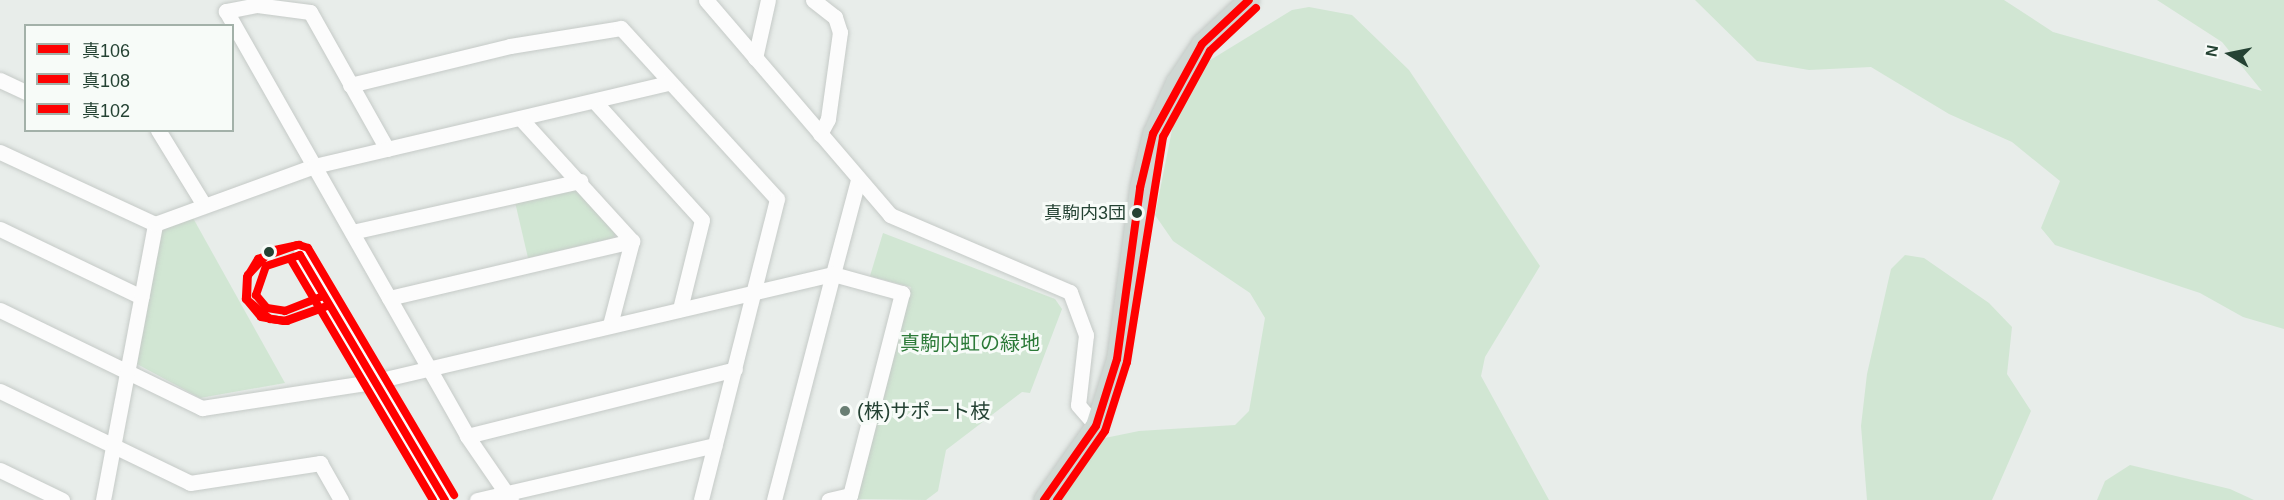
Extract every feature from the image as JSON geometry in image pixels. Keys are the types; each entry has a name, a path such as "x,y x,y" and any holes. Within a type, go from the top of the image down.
{"main road":[{"path":"1044,500 1096,426 1118,359 1140,188 1153,134 1176,83 1202,44 1249,0"}],"street":[{"path":"706,0 890,215 1070,292 1086,335 1078,405 1096,426"},
{"path":"755,58 768,0"},
{"path":"813,0 835,16 840,32 828,119 820,134"},
{"path":"233,24 226,11 257,5 310,12 387,148"},
{"path":"234,25 430,367 467,436 509,497"},
{"path":"350,85 510,46 621,28 777,199 755,294 701,500"},
{"path":"0,80 24,91"},
{"path":"0,152 155,224 314,166 669,83"},
{"path":"595,102 702,220 680,309"},
{"path":"521,119 580,181 632,241"},
{"path":"160,132 204,205"},
{"path":"774,500 858,180"},
{"path":"352,232 580,181"},
{"path":"103,500 155,224"},
{"path":"0,229 141,297"},
{"path":"610,325 632,241"},
{"path":"389,298 632,241"},
{"path":"300,255 372,382 445,500"},
{"path":"0,310 202,408 372,382 833,274 902,293 850,495 829,500"},
{"path":"467,436 735,369"},
{"path":"0,392 190,483 320,463 340,500"},
{"path":"477,500 509,497 715,445"},
{"path":"0,470 62,500"}],"green space":[{"path":"1695,0 2004,0 2053,32 2262,91 2222,42 2157,0 2284,0 2284,329 2243,317 2200,293 2055,245 2041,228 2060,181 2012,142 1949,114 1871,67 1809,70 1757,61"},
{"path":"1309,7 1352,15 1409,70 1540,266 1485,357 1481,376 1549,500 1058,500 1100,439 1139,431 1235,425 1249,411 1265,318 1250,293 1173,241 1155,215 1175,115 1207,62 1292,10"},
{"path":"577,189 617,232 613,238 528,258 515,202"},
{"path":"193,218 285,383 200,398 137,364 159,229"},
{"name":"真駒内虹の緑地","path":"883,233 1055,299 1062,309 1030,393 1022,392 946,450 938,491 926,500 856,499 911,287 870,276"},
{"path":"1905,255 1924,258 1989,303 2012,327 2007,374 2031,411 1992,500 1867,500 1861,426 1867,374 1891,269"},
{"path":"2130,465 2230,489 2254,500 2097,500 2105,481"}],"transit line":[{"name":"真106","path":"1044,500 1096,426 1117,359 1140,188 1153,134 1202,44 1249,0"},
{"name":"真108","path":"1057,500 1105,431 1127,362 1163,137 1210,51 1256,8"},
{"name":"真108","path":"297,245 258,259 247,277 246,299 261,317 284,321 327,306"},
{"name":"真102","path":"320,309 287,321 270,319 247,300 248,275 270,251 299,245 308,248 454,495"},
{"name":"真106","path":"300,255 445,500"},
{"name":"真106","path":"300,255 266,266 256,295 267,308 285,311 323,296"},
{"name":"真108","path":"291,260 433,500"}],"place":[{"name":"真駒内3団","path":"1137,213"},
{"name":"(株)サポート枝","path":"845,411"}]}
